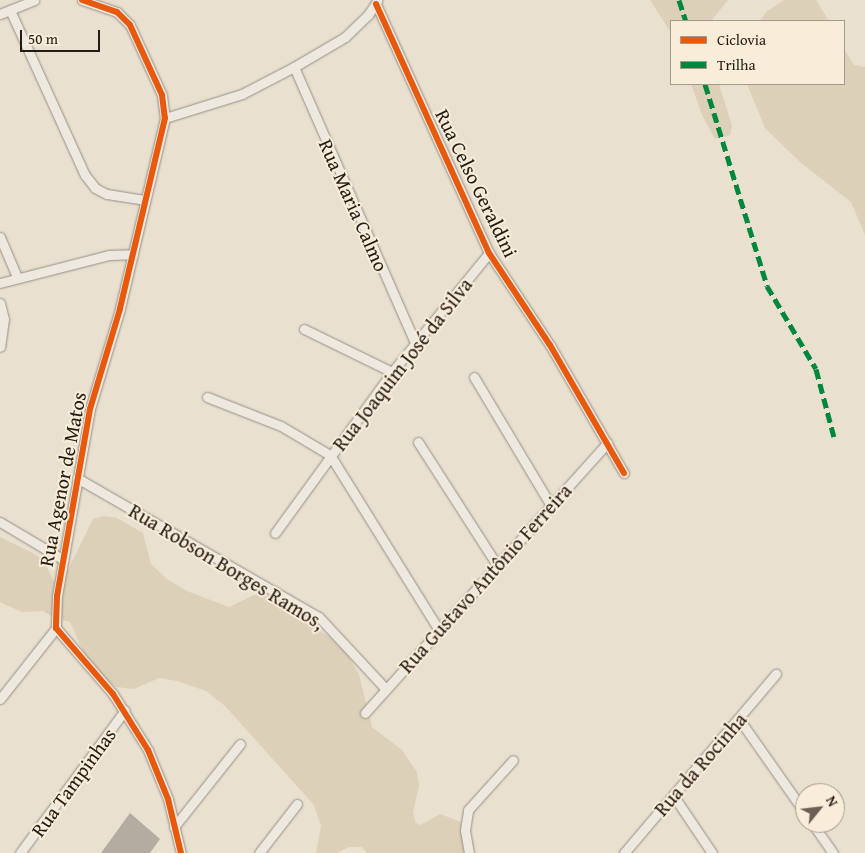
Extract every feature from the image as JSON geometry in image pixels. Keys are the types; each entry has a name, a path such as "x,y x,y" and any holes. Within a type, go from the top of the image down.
{"street":[{"path":"0,14 34,0"},
{"name":"Rua Agenor de Matos","path":"56,628 57,596 90,409 132,254 143,200 165,118 162,95 130,25 117,12 82,0"},
{"path":"165,118 242,94 294,67 345,37 377,2"},
{"name":"Rua Celso Geraldini","path":"377,2 489,253 531,314 624,472"},
{"path":"10,10 85,175 95,188 107,194 143,200"},
{"name":"Rua Maria Calmo","path":"294,67 415,343"},
{"path":"0,237 17,277"},
{"name":"Rua Joaquim José da Silva","path":"439,630 330,455 392,372 489,253"},
{"path":"0,283 17,277 109,255 132,254"},
{"path":"0,303 4,318 0,348"},
{"path":"304,329 392,372"},
{"path":"474,377 550,504"},
{"path":"207,397 281,426 330,455 276,533"},
{"path":"418,442 497,566"},
{"name":"Rua Gustavo Antônio Ferreira","path":"365,713 550,504 607,443"},
{"name":"Rua Robson Borges Ramos,","path":"77,478 320,617 386,689"},
{"path":"0,522 64,560"},
{"path":"0,699 56,628 125,710 151,758 168,798 182,853"},
{"name":"Rua da Rocinha","path":"624,853 776,674"},
{"name":"Rua Tampinhas","path":"20,853 125,710"},
{"path":"739,719 795,799"},
{"path":"174,826 240,744"},
{"path":"470,853 465,830 468,810 513,760"},
{"path":"672,795 712,853"},
{"path":"259,853 297,804"},
{"path":"819,833 834,853"}],"shaded area":[{"path":"650,0 728,0 712,20 670,20 670,31"},
{"path":"784,0 816,0 828,20 761,20 766,12"},
{"path":"845,51 854,65 865,67 865,235 851,202 801,163 765,128 747,85 845,85"},
{"path":"691,85 719,85 732,126 730,135 715,139 702,115"},
{"path":"104,516 117,518 143,533 151,564 167,579 187,591 229,607 254,595 269,596 332,639 347,654 359,674 372,727 402,750 417,772 419,786 413,813 416,823 421,825 440,814 461,822 466,853 367,853 362,847 349,847 337,853 316,853 321,826 314,805 225,706 206,691 177,681 159,678 134,689 116,687 89,664 70,622 56,619 43,611 22,612 0,602 0,537 33,553 44,561 53,580 62,582 93,519"}],"building":[{"path":"130,813 160,839 150,853 101,853"}],"marked path":[{"path":"679,0 686,20"},
{"path":"705,85 767,286 816,369 834,437"}],"cycle path":[{"path":"82,0 117,12 130,25 162,95 165,118 120,309 90,409 57,596 56,628 113,694 148,750 168,799 181,853"},
{"path":"376,4 489,253 550,345 624,473"}]}
